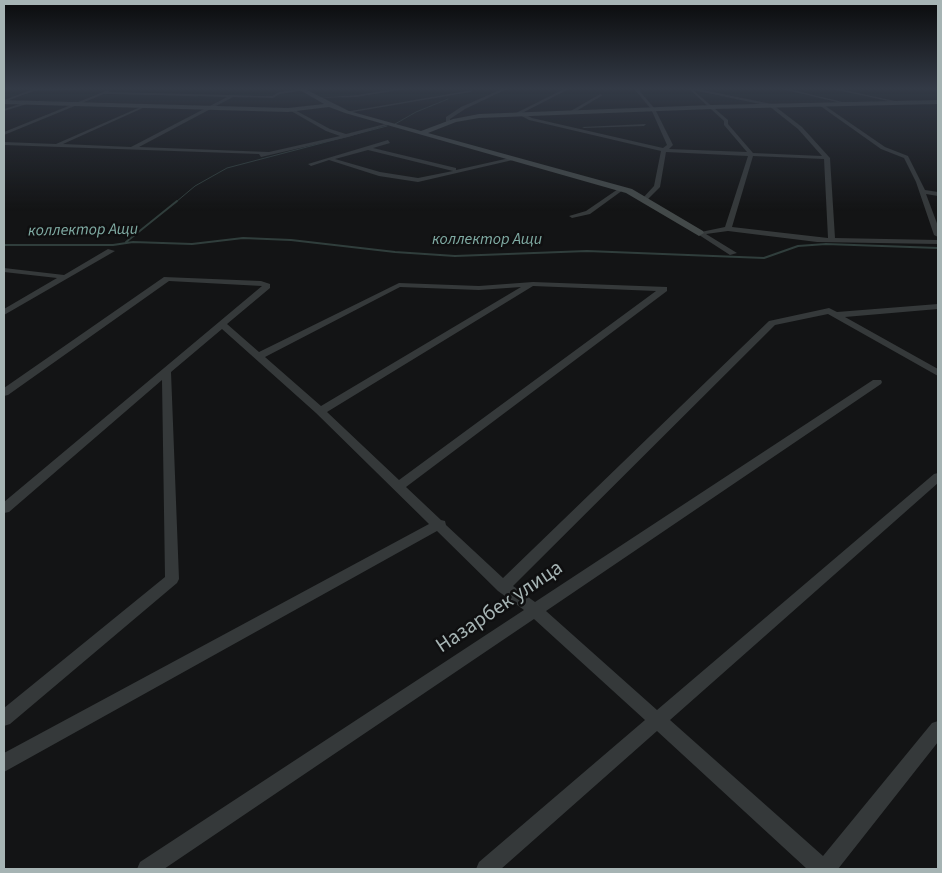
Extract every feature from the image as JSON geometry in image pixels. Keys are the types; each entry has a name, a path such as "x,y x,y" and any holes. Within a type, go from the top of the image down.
{"main road":[{"path":"409,130 621,189 644,200 699,233"},
{"path":"421,133 429,130"}],"street":[{"path":"56,146 91,130"},
{"path":"131,149 168,130"},
{"path":"328,130 346,136"},
{"path":"250,158 368,130"},
{"path":"576,130 664,150 827,158"},
{"path":"644,200 657,188 664,150 670,145 663,130"},
{"path":"731,130 751,154"},
{"path":"802,130 827,158 832,240"},
{"path":"857,130 883,148 906,157 923,192 938,235"},
{"path":"310,164 330,160 388,142"},
{"path":"4,144 268,153"},
{"path":"368,148 458,170"},
{"path":"728,229 751,154"},
{"path":"330,160 379,174 418,180 514,159"},
{"path":"572,216 588,213 602,205 621,189"},
{"path":"923,192 938,194"},
{"path":"699,233 728,229 817,240 938,242"},
{"path":"699,233 734,253"},
{"path":"4,312 111,251"},
{"path":"4,270 65,277"},
{"path":"4,393 167,279 261,283 267,286 167,373 4,509"},
{"path":"260,356 399,285 479,288 533,284 664,289 399,486"},
{"path":"320,411 533,284"},
{"path":"835,315 938,306"},
{"path":"503,587 772,323 829,311 938,373"},
{"path":"223,325 320,411 440,524 503,587 535,610 823,869 938,729"},
{"path":"4,718 172,579 167,373"},
{"name":"Назарбек улица","path":"147,869 876,382"},
{"path":"486,869 938,477"},
{"path":"4,763 440,524"}],"waterway":[{"path":"176,202 195,186 227,168 373,130"},
{"path":"126,242 177,201"},
{"name":"коллектор Ащи","path":"4,245 113,245 133,242 192,244 243,238 291,240 395,252 455,256 587,251 764,258 798,246 826,244 938,248"}]}
